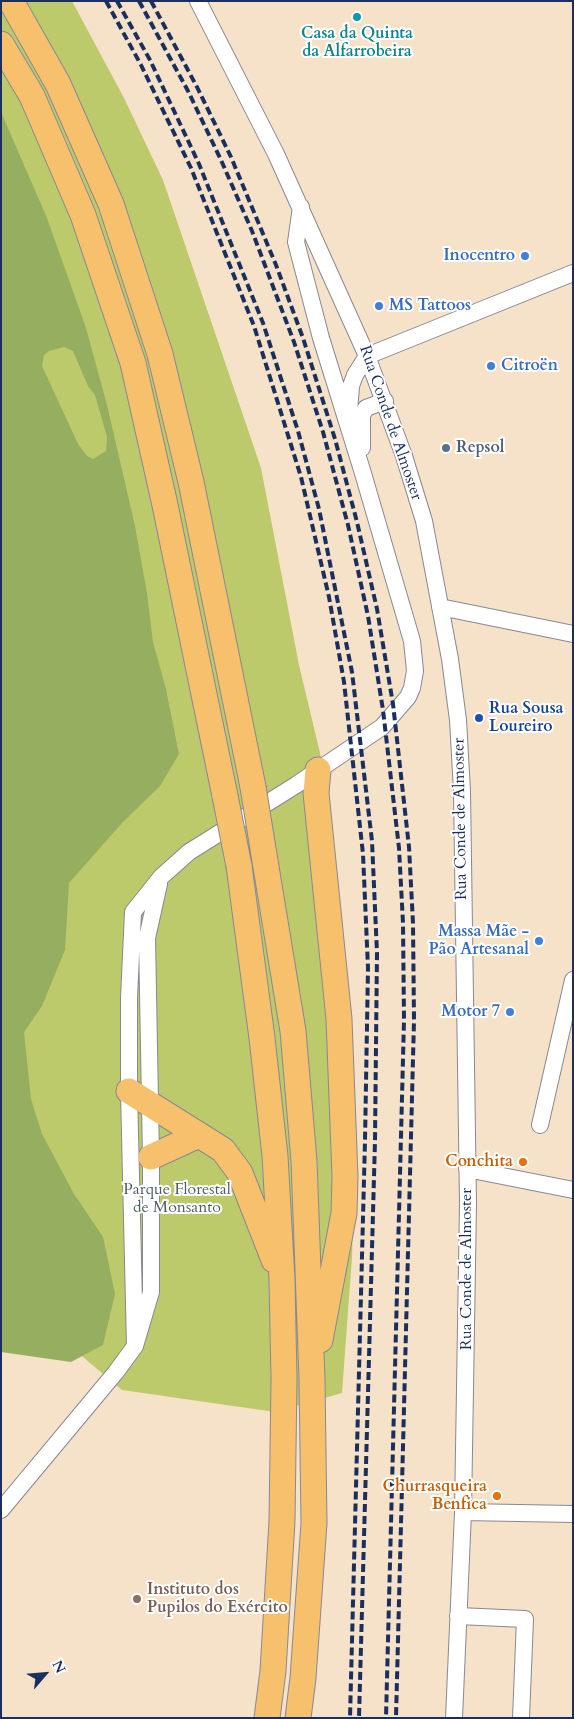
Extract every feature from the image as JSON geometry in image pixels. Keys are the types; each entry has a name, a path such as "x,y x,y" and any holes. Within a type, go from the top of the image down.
{"highway":[{"path":"11,1 58,84 111,204 160,354 191,482 265,860 293,1031 304,1161 312,1380 314,1524 304,1678 298,1718"},
{"path":"1,44 32,96 83,216 133,363 165,505 239,866 262,1038 275,1156 282,1280 284,1379 282,1521 273,1671 267,1718"},
{"path":"312,1380 344,1213 339,1020 316,794 318,770"},
{"path":"129,1090 223,1150 240,1173 282,1280"},
{"path":"152,1157 199,1135"}],"street":[{"name":"Rua Conde de Almoster","path":"198,1 301,207 368,356 385,401 424,521 458,720 462,782 468,1257 463,1512 454,1718"},
{"path":"135,1346 129,1090 129,998 133,912 161,877 189,852 318,770 382,726 408,697 415,672 412,642 349,425 321,338 296,242 301,207"},
{"path":"349,425 351,386 355,374 368,356 573,273"},
{"path":"362,470 362,415 366,408 385,401"},
{"path":"440,607 568,631"},
{"path":"1,1510 116,1372 135,1346 151,1292 152,1157 147,938 151,913 161,877"},
{"path":"540,1125 573,980"},
{"path":"467,1169 573,1190"},
{"path":"463,1512 573,1514"},
{"path":"458,1616 525,1619 521,1718"}],"green space":[{"name":"Parque Florestal de Monsanto","path":"1,1 72,1 124,98 163,180 261,468 299,665 320,753 331,836 355,1131 352,1257 342,1393 275,1412 122,1390 1,1288"},
{"path":"1,112 47,218 86,328 107,405 135,526 147,593 153,642 166,689 179,754 160,786 122,823 69,883 65,950 42,1006 24,1032 31,1099 42,1134 74,1194 103,1237 115,1294 103,1345 71,1362 1,1352","holes":["64,347 73,351 88,386 95,395 107,437 106,451 93,459 87,456 78,444 42,366 44,355 49,351"]}],"railway":[{"path":"106,1 141,65 191,168 254,326 301,477 329,597 344,682 363,854 368,968 350,1718"},
{"path":"117,1 150,60 199,164 263,323 298,431 319,509 352,672 372,841 377,953 375,1141 359,1718"},
{"path":"139,1 188,91 221,160 252,231 294,342 323,432 348,525 368,616 383,710 399,848 403,923 404,1020 386,1718"},
{"path":"151,1 197,87 231,157 276,265 303,338 335,439 357,522 377,609 393,704 409,847 413,923 414,1020 396,1718"}],"place":[{"name":"Casa da Quinta da Alfarrobeira","path":"357,17"},
{"name":"Inocentro","path":"525,256"},
{"name":"MS Tattoos","path":"379,306"},
{"name":"Citroën","path":"491,366"},
{"name":"Repsol","path":"446,448"},
{"name":"Rua Sousa Loureiro","path":"479,718"},
{"name":"Massa Mãe - Pão Artesanal","path":"539,941"},
{"name":"Motor 7","path":"510,1012"},
{"name":"Conchita","path":"523,1162"},
{"name":"Churrasqueira Benfica","path":"497,1496"},
{"name":"Instituto dos Pupilos do Exército","path":"137,1599"}]}
